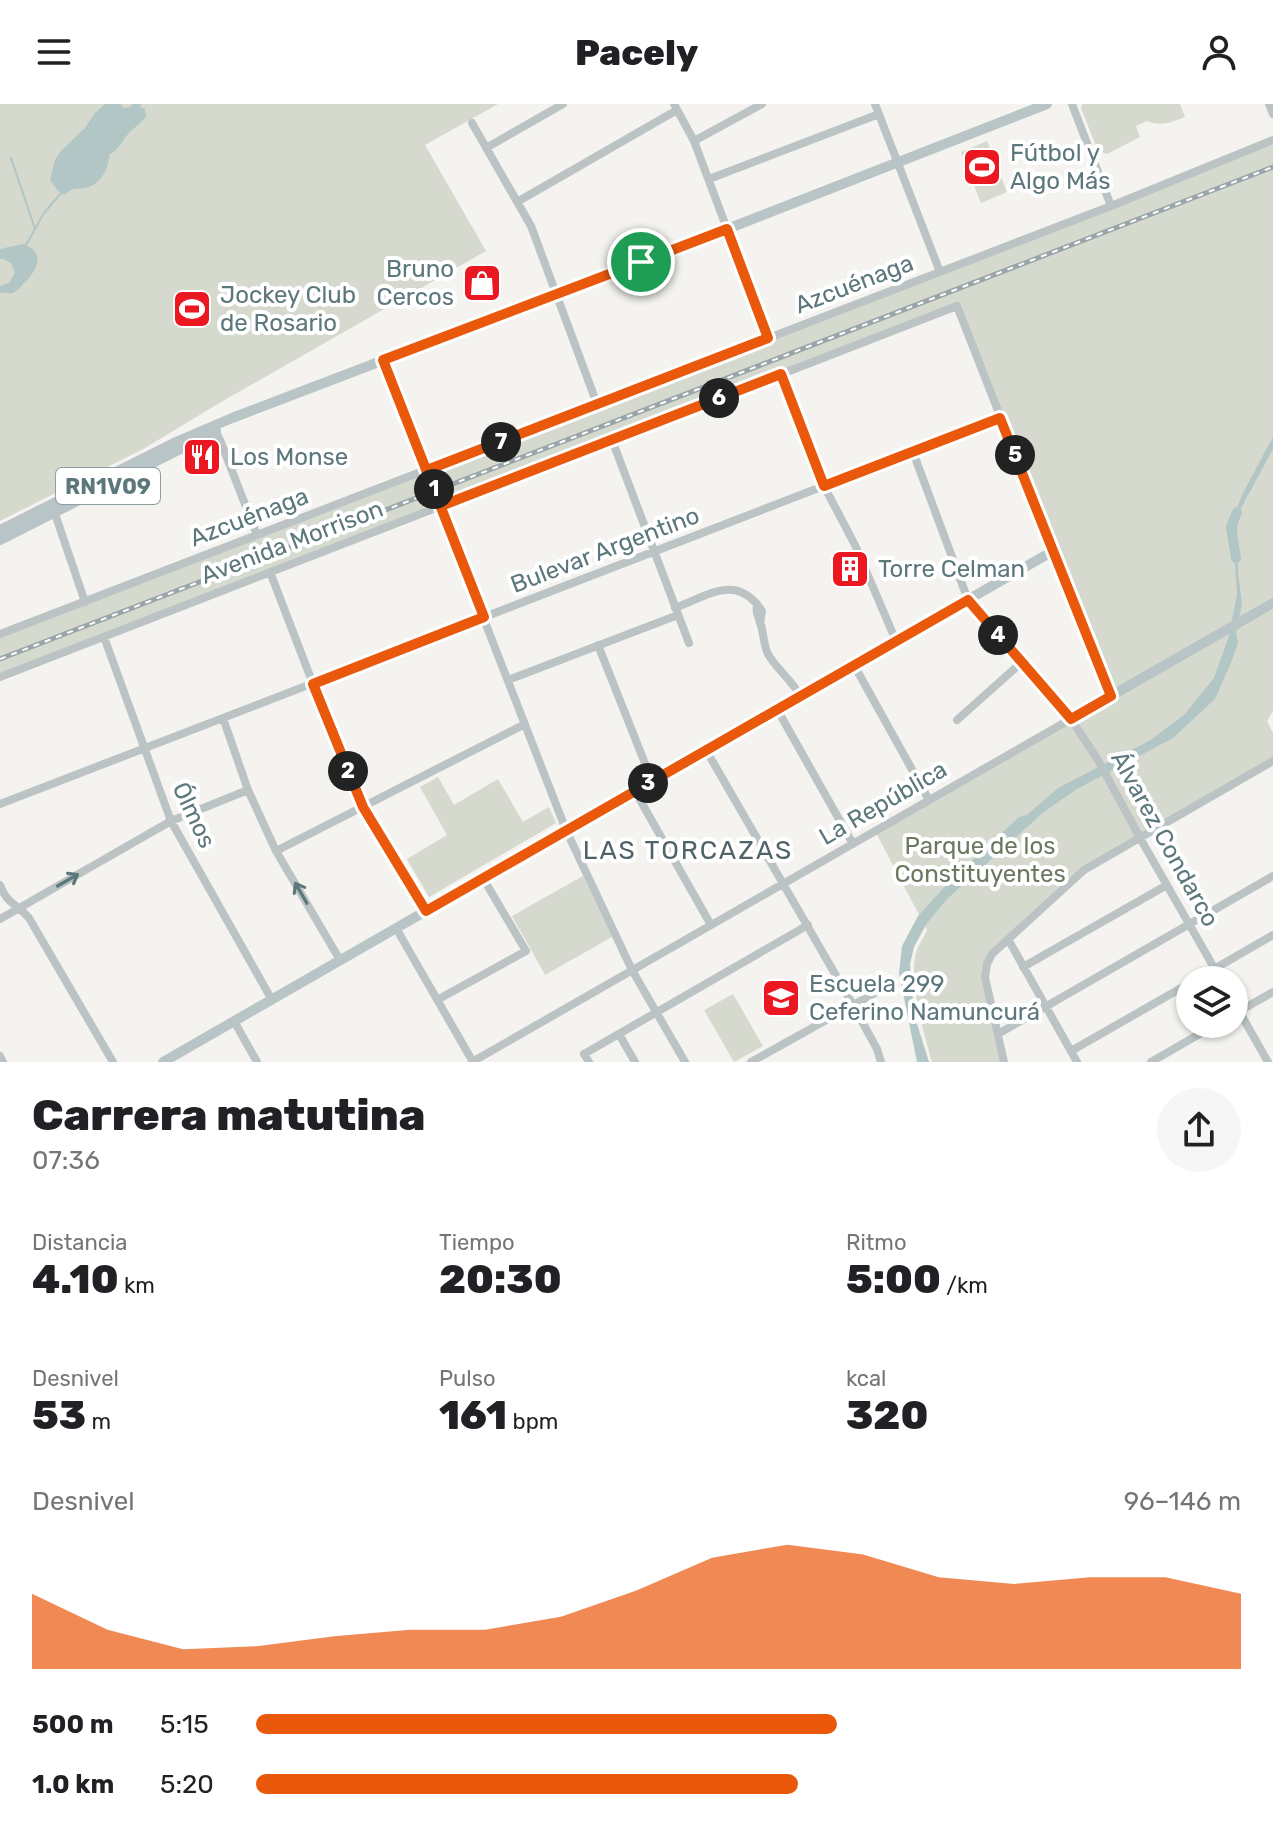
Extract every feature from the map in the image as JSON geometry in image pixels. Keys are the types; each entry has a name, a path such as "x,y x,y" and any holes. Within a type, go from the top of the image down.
{"main road":[{"name":"RN1V09","path":"0,540 53,509 255,410 1047,104"},
{"name":"RN1V09","path":"0,530 53,509"},
{"path":"163,1062 1053,551 1111,696"},
{"name":"La República","path":"1111,696 1273,603"}],"street":[{"path":"486,148 563,104"},
{"path":"694,141 745,108 762,104"},
{"path":"875,104 940,272"},
{"path":"1072,104 1111,206"},
{"path":"1269,104 1273,114"},
{"path":"517,202 676,107 694,141 768,338"},
{"path":"709,179 879,114"},
{"path":"472,123 531,226 597,404"},
{"name":"Azcuénaga","path":"0,634 1111,206 1273,140"},
{"name":"Avenida Morrison","path":"0,677 957,306 1000,418"},
{"path":"383,360 566,830 632,970 685,1062"},
{"path":"781,374 824,486 855,545 896,641"},
{"path":"1000,418 1053,551"},
{"name":"Bulevar Argentino","path":"0,804 1000,418"},
{"path":"214,428 257,535"},
{"path":"612,440 689,643"},
{"path":"913,452 968,600"},
{"path":"53,509 85,602"},
{"path":"270,572 363,807 426,911"},
{"path":"508,680 730,588 751,596 757,604 763,614 760,623 766,650 800,696"},
{"name":"Álvarez Condarco","path":"968,600 1071,719 1098,760 1213,966"},
{"name":"Ólmos","path":"104,637 171,821 272,1000"},
{"path":"598,645 652,781"},
{"path":"957,720 1022,662"},
{"path":"854,665 929,800"},
{"name":"La República","path":"473,1062 1111,696"},
{"path":"777,709 853,844"},
{"path":"223,718 248,790 276,851 340,960"},
{"path":"276,851 525,724"},
{"path":"706,750 853,1005 881,1062"},
{"path":"1004,1062 985,977 992,954 1084,870 1273,761"},
{"path":"0,919 171,821 248,790"},
{"path":"635,791 711,925"},
{"path":"998,1034 1273,876"},
{"path":"437,1000 526,951 483,878"},
{"path":"0,885 6,899 29,918 113,1062"},
{"path":"1023,967 1167,885"},
{"path":"587,1058 619,1034 808,925"},
{"path":"396,928 473,1062"},
{"path":"1220,966 1273,935"},
{"path":"1008,939 1077,1062"},
{"path":"751,1062 882,989"},
{"path":"1071,1051 1176,990"},
{"path":"1248,1007 1273,992"},
{"path":"234,1021 257,1062"},
{"path":"1248,1030 1268,1062"},
{"path":"619,1034 635,1062"},
{"path":"1151,1062 1193,1038"},
{"path":"0,1056 3,1062"}],"green space":[{"name":"Jockey Club de Rosario","path":"0,104 498,104 425,145 486,251 145,448 0,521"},
{"path":"1082,104 1180,104 1185,117 1162,124 1147,121 1136,126 1140,137 1107,154 1098,151"},
{"name":"Parque de los Constituyentes","path":"1273,140 1273,711 1267,721 1273,733 1273,761 1084,870 992,954 985,977 1004,1062 932,1062 914,979 916,953 927,930 875,831 1110,696 957,306 0,677 0,634"},
{"name":"Fútbol y Algo Más","path":"987,141 1007,192 981,203 961,152"},
{"path":"438,777 454,805 498,779 523,822 549,807 556,823 429,897 407,859 447,835 420,787"},
{"path":"583,876 612,937 545,975 512,916"},
{"path":"733,994 763,1046 734,1062 704,1010"}],"shaded area":[{"path":"105,104 121,104 123,108 141,104 146,117 110,154 98,182 64,195 50,180 55,160"},
{"path":"23,244 35,252 35,268 14,292 0,293 0,286 9,283 15,273 11,263 0,259 0,249"},
{"path":"1273,437 1273,449 1239,512 1238,572 1242,604 1236,633 1238,643 1215,699 1173,738 1077,789 1045,811 947,899 927,923 914,947 910,964 914,1014 929,1062 917,1062 899,973 902,946 918,916 948,883 1019,817 1027,815 1058,788 1149,741 1184,715 1214,678 1229,636 1237,594 1232,520"}],"waterway":[{"path":"11,158 35,229"},
{"path":"26,245 44,213 61,193"},
{"path":"1236,558 1231,527 1237,512"}],"railway":[{"path":"0,659 1273,167"}],"place":[{"name":"Fútbol y Algo Más","path":"982,167"},
{"name":"Bruno Cercos","path":"482,283"},
{"name":"Jockey Club de Rosario","path":"192,309"},
{"name":"Los Monse","path":"202,457"},
{"name":"Torre Celman","path":"850,569"},
{"name":"Escuela 299 Ceferino Namuncurá","path":"781,998"}],"district":[{"name":"LAS TORCAZAS","path":"688,850"}],"route":[{"path":"727,229 768,338 427,470 441,506 781,374 824,486 1000,418 1111,696 1071,719 968,600 426,911 363,807 313,684 484,617 383,360 641,262 727,229"}]}
